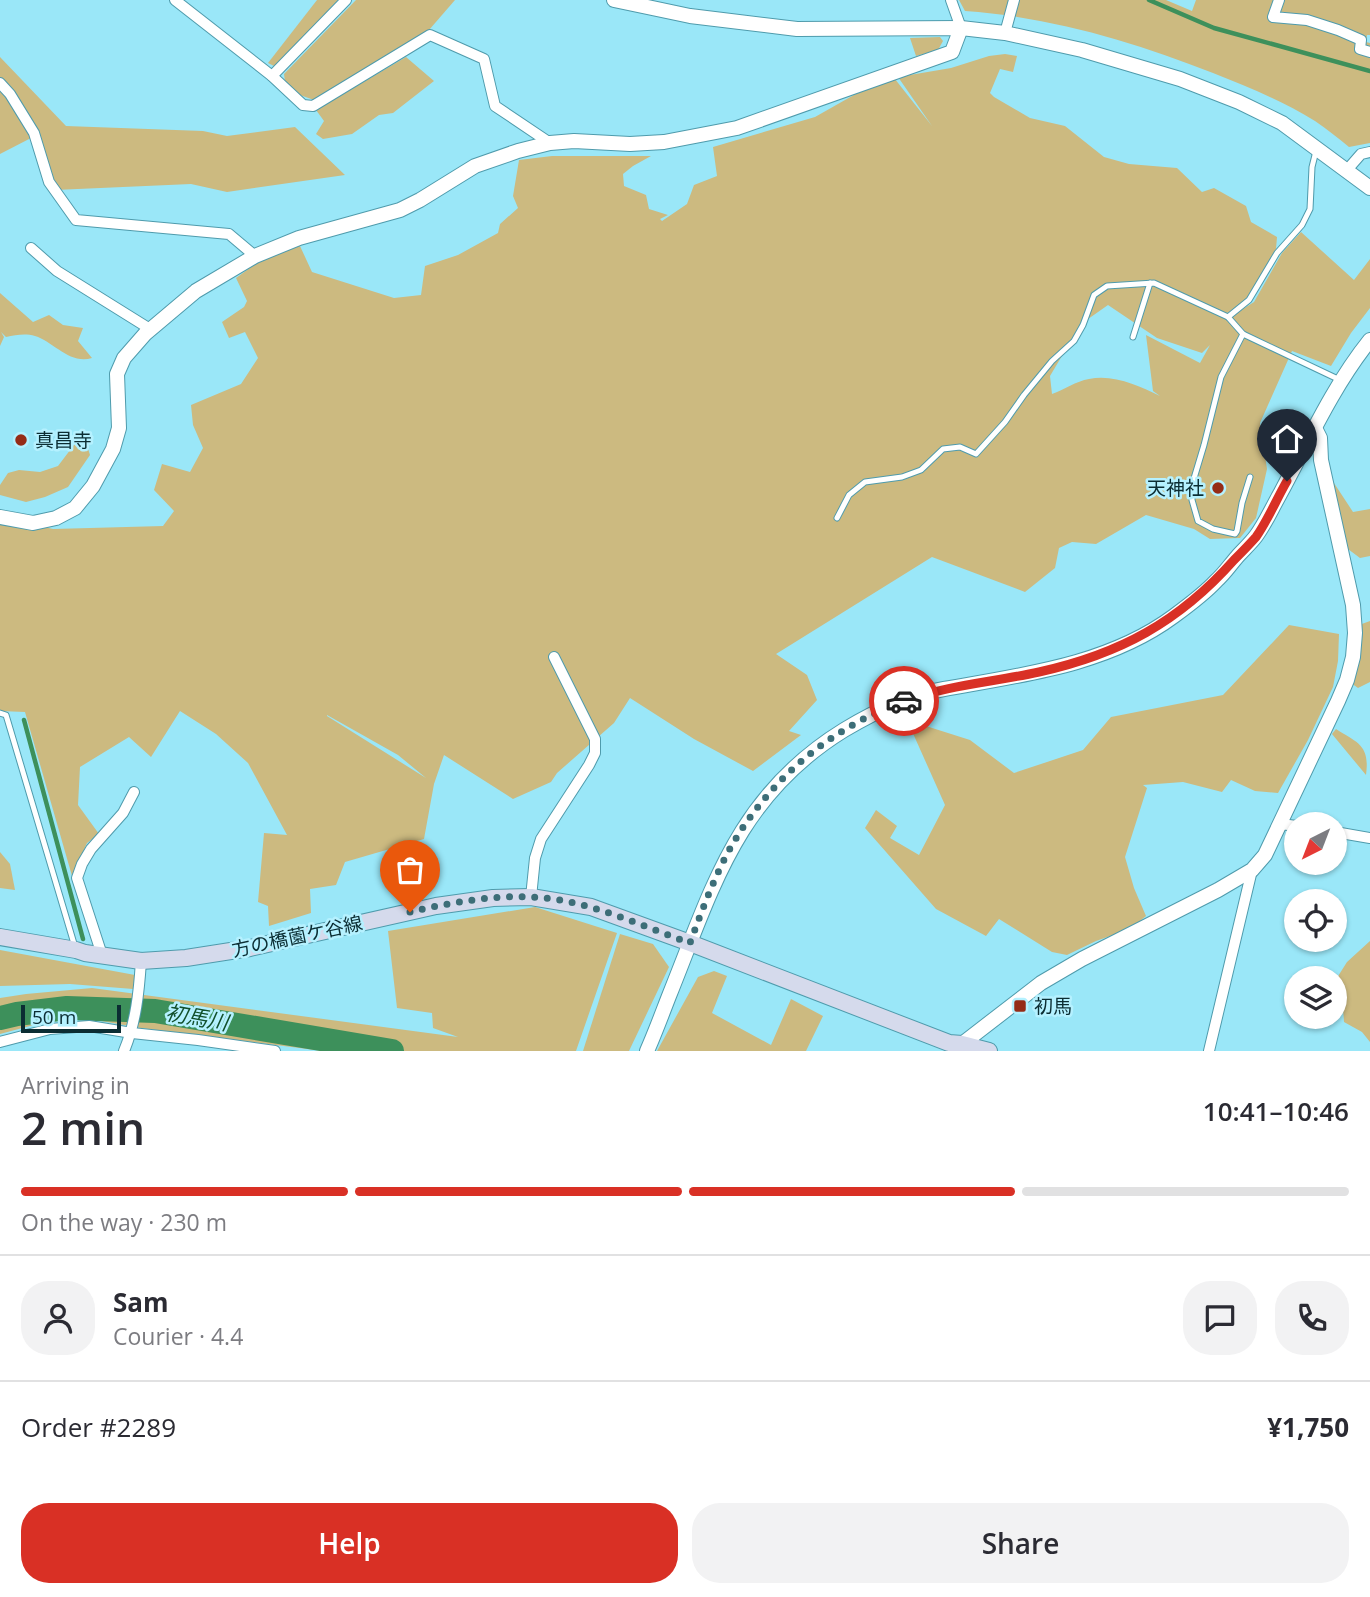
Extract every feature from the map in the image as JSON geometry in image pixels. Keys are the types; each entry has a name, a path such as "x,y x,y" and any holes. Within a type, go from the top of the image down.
{"main road":[{"name":"方の橋薗ケ谷線","path":"0,937 141,961 186,958 250,948 436,906 493,898 531,897 591,907 690,943 949,1046 989,1051"}],"street":[{"path":"175,0 272,76 303,105 313,106 430,35 484,59 495,106 550,143"},
{"path":"272,76 346,0"},
{"path":"614,0 690,16 797,29 961,28 1004,33 1082,50 1180,79 1239,102 1282,123 1370,188"},
{"path":"0,517 33,523 75,508 93,486 113,449 119,428 117,374 124,358 150,329 196,291 239,264 299,239 400,210 475,166 518,151 550,143 574,141 630,144 664,142 737,128 952,52 961,28 951,0"},
{"path":"1004,33 1014,0"},
{"path":"1279,0 1273,17 1307,20 1338,30 1362,40 1360,49 1370,52"},
{"path":"0,83 34,133 49,181 76,220 229,234 255,256"},
{"path":"1347,170 1361,154 1370,152"},
{"path":"31,248 57,271 150,329"},
{"path":"647,1051 715,881 739,833 768,794 798,763 858,721 888,707 936,690 1039,672 1068,664 1120,646 1172,618 1216,582 1256,536 1342,381 1370,340"},
{"path":"949,1046 1082,959 1252,870 1265,855 1347,680 1353,657 1353,605 1321,460 1320,438 1315,428"},
{"path":"531,897 535,858 541,839 595,753 595,738 554,657"},
{"path":"102,955 77,878 91,849 123,813 134,792"},
{"path":"1280,824 1284,824"},
{"path":"1348,834 1370,838"},
{"path":"1209,1051 1252,870"},
{"path":"124,1051 132,1031 141,961"},
{"path":"0,1042 50,1029 89,1026 275,1051"}],"lane":[{"path":"1228,317 1249,300 1278,253 1303,225 1310,209 1312,167 1317,148"},
{"path":"1133,337 1150,283"},
{"path":"837,518 849,495 865,482 902,477 921,470 943,449 960,447 976,454 1005,422 1052,361 1074,341 1094,295 1107,286 1154,283 1228,317 1243,334 1342,381"},
{"path":"1243,334 1221,377 1192,485 1192,500 1198,521 1213,529 1235,534 1250,477"},
{"path":"0,713 6,715 76,950"}],"shaded area":[{"path":"317,0 338,0 276,67 268,63"},
{"path":"356,0 455,0 429,30 314,100 300,95 285,82 284,74"},
{"path":"959,0 1166,0 1192,11 1196,0 1370,0 1370,35 1367,35 1366,42 1370,43 1370,143 1349,147 1315,121 1278,101 1153,51 1060,25 965,11"},
{"path":"940,37 943,41 938,50 916,56 910,38"},
{"path":"989,56 1017,56 1013,72 1000,69 990,93 994,97 1030,118 1065,126 1104,157 1129,164 1177,168 1202,192 1214,188 1246,206 1251,222 1277,237 1276,249 1257,290 1235,311 1222,314 1227,319 1254,302 1282,253 1301,232 1354,280 1370,259 1370,308 1331,366 1292,351 1260,423 1267,469 1256,518 1240,538 1210,539 1194,529 1146,515 1096,544 1072,542 1059,548 1055,568 1025,592 932,557 776,654 807,675 817,700 789,731 801,735 753,771 694,739 630,698 614,723 557,773 551,782 513,799 444,755 434,784 424,839 345,862 336,885 310,889 311,913 269,926 268,906 258,902 264,833 287,835 248,763 216,734 180,711 151,757 129,737 80,767 78,805 99,834 87,843 72,876 25,712 0,711 0,517 53,529 163,526 174,511 154,490 162,464 190,472 203,448 193,425 191,405 241,384 258,358 245,332 229,338 222,322 244,307 247,301 236,278 262,259 300,246 312,272 394,298 421,295 425,266 458,255 498,233 500,224 518,208 513,196 519,160 552,156 651,156 623,174 624,186 646,195 649,209 668,215 660,219 662,221 687,204 694,185 717,176 713,147 815,117 891,74 932,126 898,77 951,68","holes":["1108,305 1157,338 1202,353 1210,345 1200,363 1146,335 1153,391 1160,396 1144,388 1108,378 1089,379 1052,394 1050,376 1081,324","327,716 398,755 426,778"]},
{"path":"0,57 66,126 203,131 227,136 295,127 345,175 227,192 191,184 55,190 31,138 0,154"},
{"path":"406,57 434,81 393,113 379,115 352,134 323,139 316,134 324,121 316,110"},
{"path":"0,293 33,322 49,315 63,325 83,328 78,341 92,358 69,356 42,339 28,335 6,337 1,332 4,337 0,346"},
{"path":"83,433 90,455 68,487 26,502 0,495 0,485 8,473 19,470 40,472 58,466"},
{"path":"1332,480 1353,512 1370,509 1370,556 1360,558 1348,549"},
{"path":"1370,621 1370,682 1358,688 1347,680 1359,625"},
{"path":"1289,625 1339,634 1333,687 1308,740 1278,793 1255,791 1231,780 1222,792 1183,782 1143,785 1147,788 1125,857 1146,916 1130,929 1067,955 1052,952 999,919 986,936 936,909 865,828 876,810 897,826 890,838 919,855 945,805 907,720 970,740 1014,773 1083,750 1111,717 1223,695"},
{"path":"1336,729 1361,746 1366,757 1366,775 1332,734"},
{"path":"0,852 10,864 15,890 0,888"},
{"path":"535,907 617,933 576,1051 323,1051 141,1028 84,1018 41,1023 0,1034 0,998 92,988 458,1037 433,1028 432,1013 397,1008 388,931"},
{"path":"620,934 653,944 669,967 629,1051 583,1051"},
{"path":"1370,941 1370,1042 1362,1032 1347,1024 1347,966 1344,966"},
{"path":"0,950 135,975 133,989 70,984 0,986"},
{"path":"714,971 727,976 712,1013 771,1045 791,999 823,1016 806,1051 657,1051 698,977"}],"waterway":[{"path":"1149,0 1214,28 1370,71"},
{"path":"24,720 83,939"},
{"name":"初馬川","path":"0,1018 67,1008 155,1011 392,1051"}],"way so far":[{"path":"410,912 493,898 531,897 591,907 690,943 726,856 751,815 768,794 798,763 826,741 858,721 904,701"}],"place":[{"name":"真昌寺","path":"21,440"},
{"name":"天神社","path":"1218,488"},
{"name":"初馬","path":"1020,1006"}],"route":[{"path":"904,701 936,690 1039,672 1120,646 1144,635 1172,618 1216,582 1256,536 1287,481"}]}
